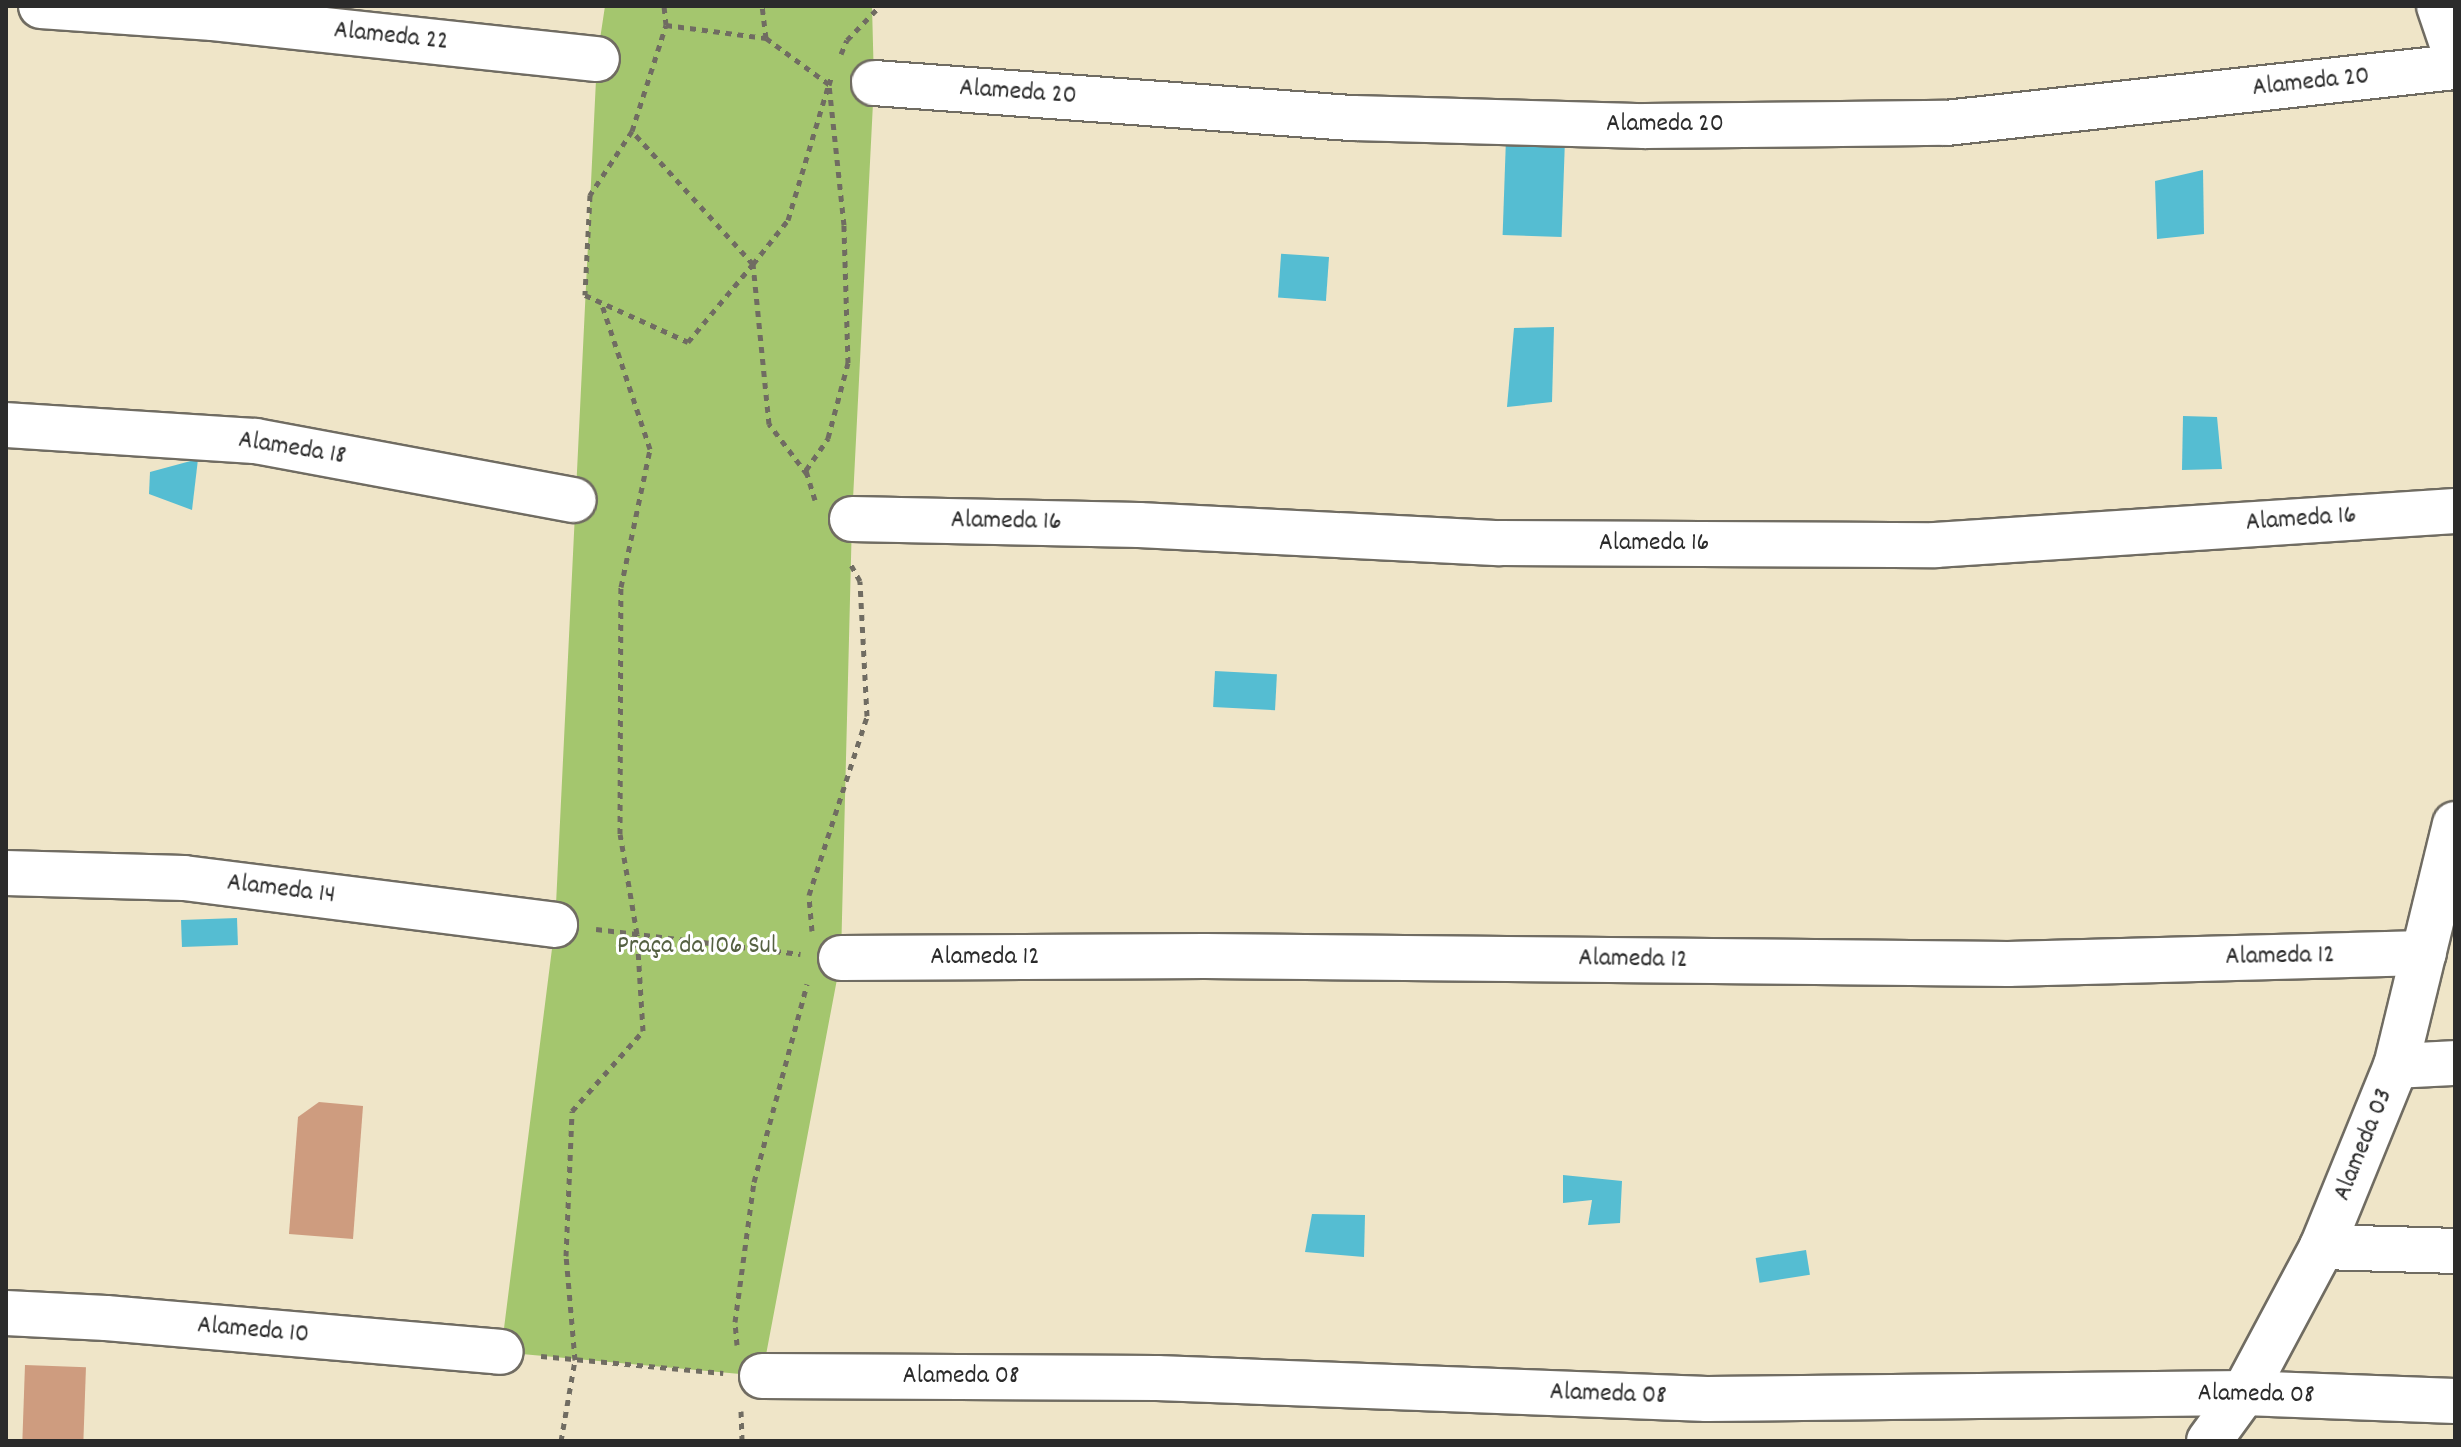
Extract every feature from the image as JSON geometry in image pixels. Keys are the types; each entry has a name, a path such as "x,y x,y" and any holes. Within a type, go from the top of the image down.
{"street":[{"name":"Alameda 22","path":"41,6 213,18 597,59"},
{"path":"2439,6 2455,53"},
{"name":"Alameda 20","path":"854,76 1354,118 1645,126 1946,123 2455,67"},
{"name":"Alameda 18","path":"6,425 255,441 574,500"},
{"name":"Alameda 16","path":"838,526 1139,525 1500,543 1935,545 2455,511"},
{"name":"Alameda 03","path":"2209,1441 2244,1393 2322,1247 2396,1066 2455,824"},
{"name":"Alameda 14","path":"6,873 184,878 555,925"},
{"name":"Alameda 12","path":"828,957 1221,956 2008,964 2424,953"},
{"path":"2396,1066 2455,1063"},
{"path":"2322,1247 2455,1251"},
{"name":"Alameda 10","path":"6,1313 122,1319 501,1352"},
{"name":"Alameda 08","path":"750,1376 1157,1378 1707,1399 2244,1393 2455,1401"}],"path":[{"path":"664,6 666,25 632,131 590,195 585,295 688,342 788,220 829,85"},
{"path":"762,6 766,38"},
{"path":"841,55 847,40 880,6"},
{"path":"501,1352 750,1376 735,1322 754,1182 828,957 809,895 867,716 860,581 838,526 809,490 806,470 828,438 848,363 844,225 829,85 766,38 666,25"},
{"path":"829,85 854,76"},
{"path":"632,131 753,264 769,424 807,475"},
{"path":"561,1441 575,1360 566,1256 572,1111 643,1031 637,934 620,834 621,587 650,449 601,302"},
{"path":"555,925 828,957"}],"green space":[{"name":"Praça da 106 Sul","path":"605,6 872,6 874,83 852,519 841,958 762,1376 501,1352 555,925 597,59"}],"water":[{"path":"1506,137 1565,139 1562,237 1503,235"},
{"path":"2203,170 2204,234 2157,239 2155,181"},
{"path":"1281,254 1329,257 1326,301 1278,298"},
{"path":"1554,327 1552,402 1507,407 1514,328"},
{"path":"2183,416 2217,417 2222,469 2182,470"},
{"path":"198,459 192,510 149,494 150,472"},
{"path":"1215,671 1277,674 1275,710 1213,707"},
{"path":"237,918 238,945 182,947 181,920"},
{"path":"1563,1175 1622,1181 1620,1223 1588,1225 1592,1200 1563,1203"},
{"path":"1312,1214 1365,1215 1364,1257 1305,1252"},
{"path":"1806,1250 1810,1275 1760,1283 1756,1258"}],"building":[{"path":"319,1102 363,1106 353,1239 289,1234 298,1117"},
{"path":"25,1365 86,1367 83,1441 22,1441"}]}
